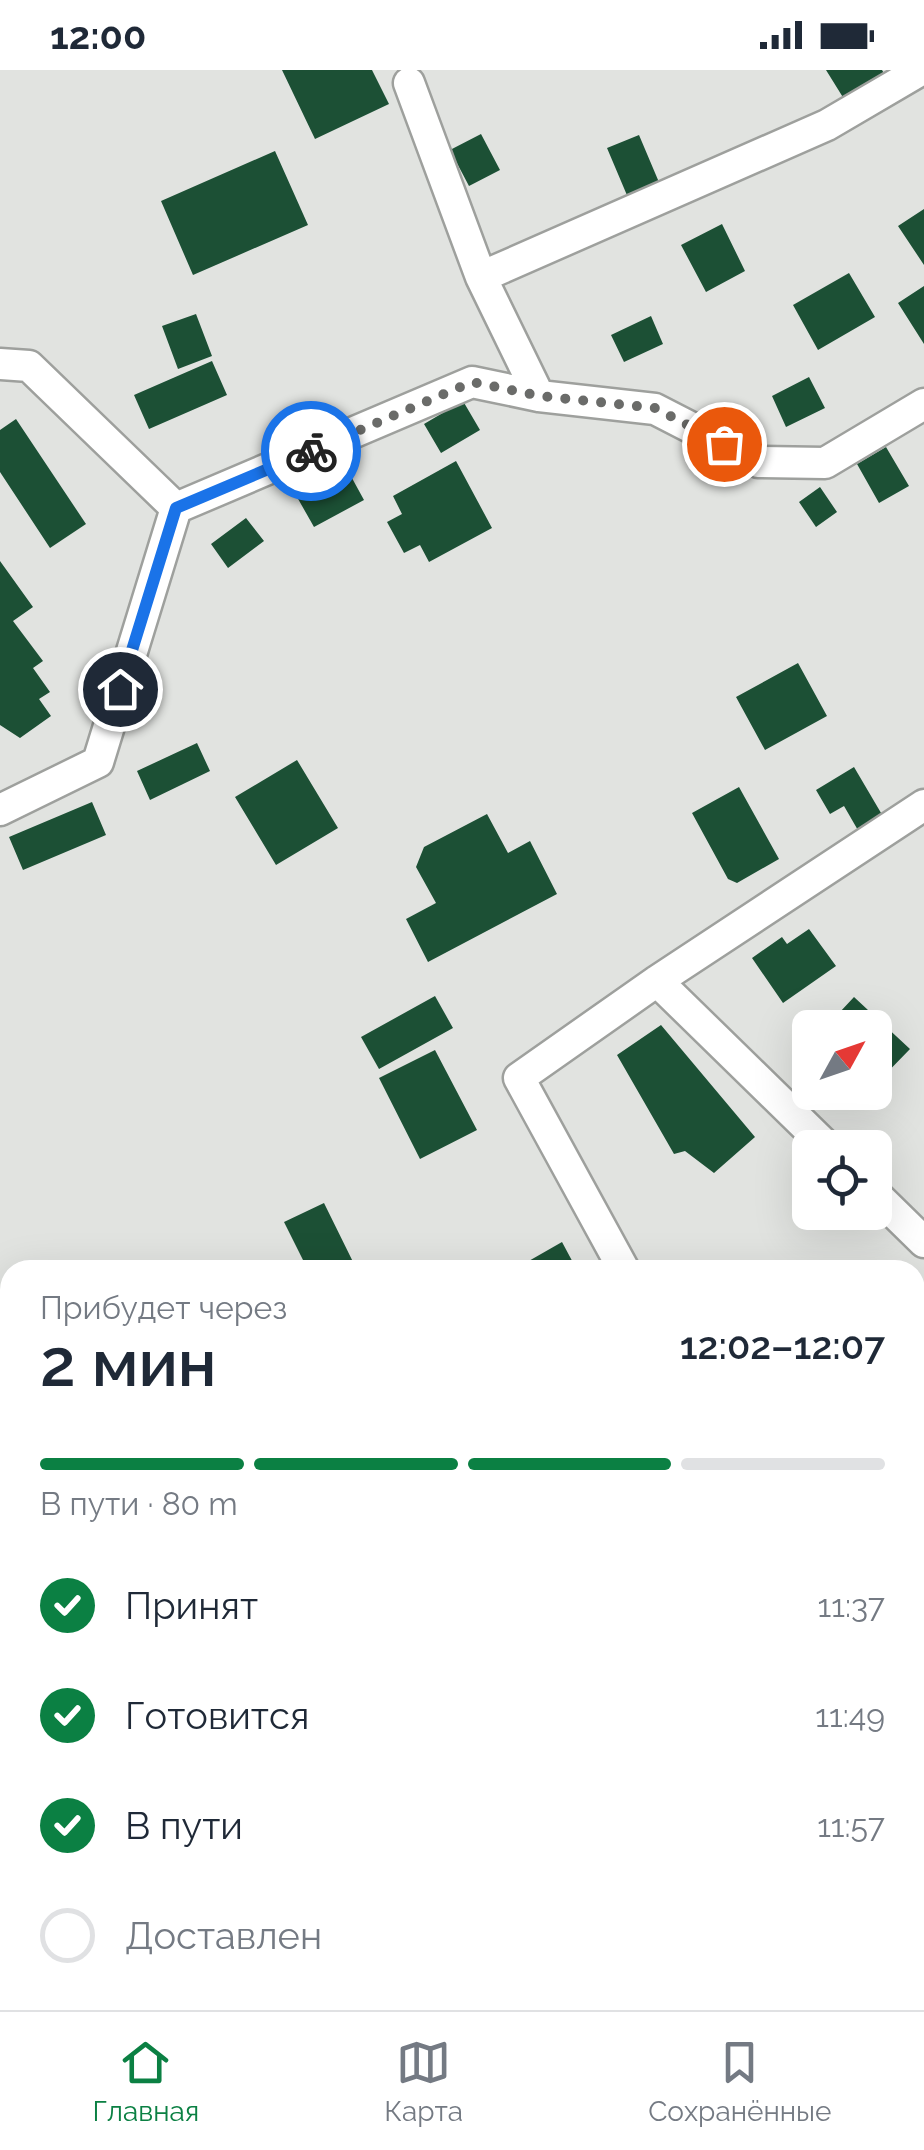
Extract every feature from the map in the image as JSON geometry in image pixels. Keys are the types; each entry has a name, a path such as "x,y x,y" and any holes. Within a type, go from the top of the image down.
{"street":[{"path":"481,277 828,125 920,70"},
{"path":"409,82 481,277 540,396"},
{"path":"0,364 29,366 176,508"},
{"path":"0,810 98,762 176,508 472,382 540,396 655,408 758,462 825,463 924,404"},
{"path":"619,1260 519,1078 657,981 924,806"},
{"path":"657,981 810,1130"},
{"path":"892,1211 924,1242"}],"building":[{"path":"282,70 372,70 389,104 315,139"},
{"path":"826,70 882,70 885,75 844,99"},
{"path":"481,134 500,170 469,186 450,150"},
{"path":"639,135 661,187 629,200 607,148"},
{"path":"275,151 308,225 193,275 161,201"},
{"path":"924,209 924,265 898,226"},
{"path":"722,224 745,271 706,292 681,245"},
{"path":"849,273 875,317 818,350 793,305"},
{"path":"924,286 924,344 898,303"},
{"path":"196,314 212,356 178,369 162,326"},
{"path":"651,316 663,344 624,362 611,335"},
{"path":"212,361 227,395 149,429 134,395"},
{"path":"809,377 825,408 786,427 772,396"},
{"path":"463,401 480,430 441,453 424,424"},
{"path":"16,419 86,524 50,548 0,472 0,430"},
{"path":"886,447 909,486 879,503 857,464"},
{"path":"456,461 492,528 429,562 420,545 404,553 387,522 402,514 393,496"},
{"path":"347,469 364,500 314,527 297,497"},
{"path":"820,487 837,512 816,527 799,502"},
{"path":"246,518 264,541 228,568 211,544"},
{"path":"0,561 33,607 13,621 43,661 33,668 50,692 39,699 51,716 20,738 0,725"},
{"path":"798,663 827,716 765,750 736,697"},
{"path":"197,743 210,771 150,800 137,771"},
{"path":"297,760 338,828 276,865 235,797"},
{"path":"854,767 884,818 859,832 844,806 830,814 816,790"},
{"path":"739,787 779,859 737,883 728,879 692,813"},
{"path":"92,802 106,835 23,870 9,837"},
{"path":"487,814 508,853 530,841 557,894 428,962 406,919 436,903 416,867 424,847"},
{"path":"809,929 836,966 783,1003 752,958 782,937 787,944"},
{"path":"435,996 453,1028 379,1069 361,1037"},
{"path":"854,997 868,1010 842,1010"},
{"path":"661,1025 755,1137 714,1173 685,1151 674,1154 617,1055"},
{"path":"892,1032 910,1049 892,1068"},
{"path":"435,1050 477,1130 420,1159 379,1078"},
{"path":"324,1203 352,1260 303,1260 284,1222"},
{"path":"562,1242 572,1260 530,1260"}],"way so far":[{"path":"311,451 472,382 540,396 655,408 724,444"}],"route":[{"path":"120,689 176,508 311,451"}]}
